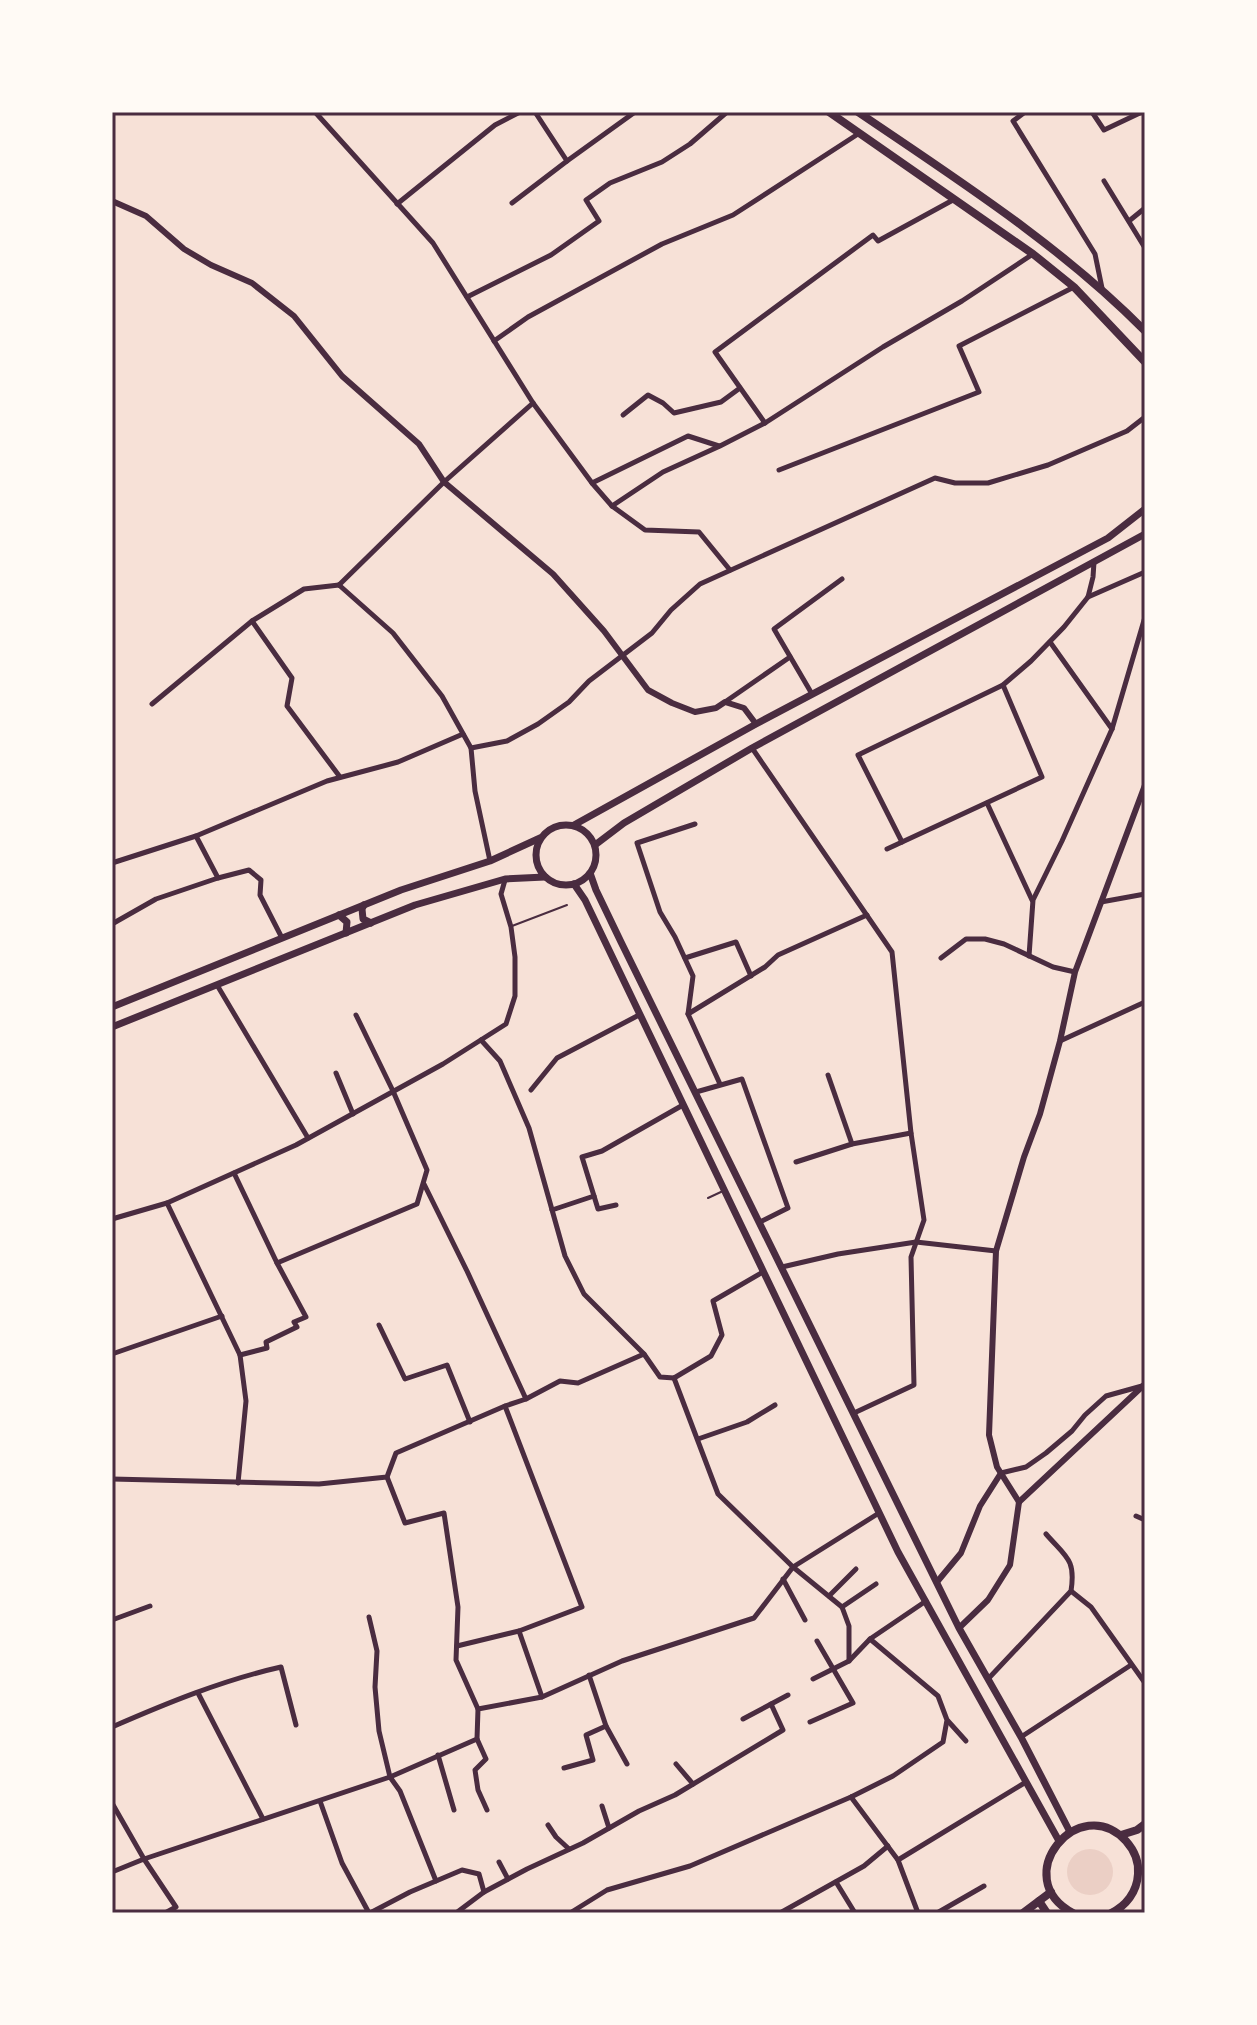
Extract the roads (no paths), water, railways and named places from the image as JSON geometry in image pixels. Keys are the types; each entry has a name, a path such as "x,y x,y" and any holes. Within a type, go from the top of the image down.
{"main road":[{"path":"829,112 1033,254 1074,287 1145,362"},
{"path":"858,112 1025,227 1102,290 1145,331"},
{"path":"941,190 950,175"},
{"path":"574,825 756,724 1108,538 1145,509"},
{"path":"595,845 624,823 752,748 1145,534"},
{"path":"1108,538 1117,541 1115,550"},
{"path":"574,825 583,829 595,845 595,864 583,880 564,885 553,883 536,863 536,846 546,831 555,826 574,825"},
{"path":"114,1003 364,905 490,861 540,838"},
{"path":"590,873 959,1628 1070,1832"},
{"path":"112,1027 415,905 505,879 545,877"},
{"path":"574,884 585,900 898,1552 1059,1841"},
{"path":"364,905 361,914 366,922 371,923"},
{"path":"339,915 347,922 346,933"},
{"path":"795,1339 812,1328"},
{"path":"1121,1835 1145,1824"},
{"path":"1073,1913 1058,1902 1051,1892 1047,1880 1050,1854 1070,1832 1096,1826 1121,1835 1135,1853 1138,1865 1134,1891 1126,1903 1111,1913"},
{"path":"1138,1865 1145,1856"},
{"path":"1023,1913 1051,1892"},
{"path":"1039,1901 1047,1913"},
{"path":"1126,1903 1131,1913"}],"street":[{"path":"397,204 495,125 520,112"},
{"path":"535,112 567,161"},
{"path":"512,203 635,112"},
{"path":"467,297 551,255 599,221 586,200 610,183 662,162 690,144 727,112"},
{"path":"1025,112 1013,121 1095,254 1102,290"},
{"path":"1092,112 1104,130 1142,112"},
{"path":"318,113 433,243 533,403 612,506 645,530 699,532 730,570"},
{"path":"494,341 528,317 662,244 733,215 858,134"},
{"path":"1104,181 1145,248"},
{"path":"765,423 715,352 873,235 878,241 954,199"},
{"path":"112,201 146,216 184,249 252,283 294,316 342,376 419,444 444,482 553,574 604,631 648,690 695,712 716,708 790,656"},
{"path":"1129,221 1145,208"},
{"path":"612,506 663,472 765,423 1033,254"},
{"path":"779,470 979,392 959,346 1074,287"},
{"path":"623,415 648,395 674,413 721,402 740,388"},
{"path":"152,704 252,621 304,589 339,585 444,482 533,403"},
{"path":"471,748 507,741 569,702 589,681 652,633 671,610 700,584 935,478 955,483 988,483 1048,465 1127,431 1145,417"},
{"path":"592,483 688,436 720,446"},
{"path":"1088,597 1094,561"},
{"path":"902,842 858,755 1003,685 1050,642 1088,597 1145,572"},
{"path":"813,695 774,629 842,579"},
{"path":"339,585 393,633 442,696 471,748 475,791 490,861"},
{"path":"1029,956 1033,900 1112,729 1145,617"},
{"path":"252,621 292,678 287,706 340,777"},
{"path":"1050,642 1112,729"},
{"path":"887,849 1042,777 1003,685"},
{"path":"725,702 744,708 756,724"},
{"path":"112,863 196,836 327,781 398,762 463,734"},
{"path":"752,748 892,952 911,1133 924,1220 911,1257 914,1385 854,1413"},
{"path":"1019,1502 997,1467 989,1435 996,1251 1040,1114 1075,972 1145,785"},
{"path":"987,803 1033,900"},
{"path":"695,824 637,843 660,912 693,976 688,1014 720,1084"},
{"path":"196,836 218,878"},
{"path":"112,924 156,899 249,870 261,880 260,895 282,938"},
{"path":"112,1219 167,1203 308,1138 443,1064 506,1024 515,996 515,957 511,927 501,894 505,879"},
{"path":"1101,902 1145,894"},
{"path":"688,1014 765,967 778,955 867,915"},
{"path":"941,958 966,939 985,939 1004,944 1053,967 1075,972"},
{"path":"685,958 736,942 751,976"},
{"path":"217,985 308,1138"},
{"path":"1060,1041 1145,1002"},
{"path":"277,1263 417,1204 427,1170 356,1015"},
{"path":"531,1090 557,1058 639,1015"},
{"path":"481,1040 500,1061 529,1128 565,1256 584,1294 644,1354 660,1377 674,1378 711,1356 722,1335 713,1301 763,1272"},
{"path":"336,1073 353,1114"},
{"path":"828,1075 852,1144"},
{"path":"696,1092 742,1079 788,1208 760,1222"},
{"path":"616,1205 598,1209 582,1157 602,1151 683,1105"},
{"path":"796,1162 852,1144 911,1133"},
{"path":"234,1173 306,1317 294,1322 297,1327 266,1342 267,1348 240,1355"},
{"path":"423,1183 526,1399"},
{"path":"552,1210 594,1196"},
{"path":"167,1203 240,1355 246,1401 238,1483"},
{"path":"782,1267 838,1254 916,1242 996,1251"},
{"path":"112,1354 222,1316"},
{"path":"379,1325 405,1379 447,1365 470,1422"},
{"path":"487,1810 478,1790 475,1770 486,1759 477,1739 478,1709 456,1660 458,1607 444,1513 405,1523 387,1477 396,1453 526,1399 560,1381 578,1383 644,1354"},
{"path":"674,1378 718,1494 793,1567 842,1607 849,1626 849,1661"},
{"path":"937,1582 961,1553 980,1506 1001,1473 1026,1467 1046,1453 1106,1396 1144,1387"},
{"path":"959,1628 988,1600 1010,1565 1019,1502 1144,1387"},
{"path":"698,1439 747,1422 775,1405"},
{"path":"457,1646 519,1631 582,1607 505,1406"},
{"path":"112,1479 319,1484 387,1477"},
{"path":"478,1709 542,1697 622,1661 754,1618 793,1567 879,1513"},
{"path":"1136,1516 1145,1520"},
{"path":"988,1679 1071,1591 1074,1573 1069,1559 1046,1534"},
{"path":"829,1596 856,1569"},
{"path":"783,1579 805,1620"},
{"path":"842,1607 876,1584"},
{"path":"1071,1591 1091,1607 1145,1683"},
{"path":"813,1679 849,1661 870,1639 926,1601"},
{"path":"112,1620 150,1606"},
{"path":"369,1617 377,1651 375,1687 379,1731 390,1777 400,1791 436,1881"},
{"path":"519,1631 542,1697"},
{"path":"870,1639 938,1696 947,1720 966,1741"},
{"path":"810,1722 853,1703 817,1641"},
{"path":"1021,1737 1131,1665"},
{"path":"112,1727 165,1703 246,1674 281,1667 296,1725"},
{"path":"589,1675 606,1726 627,1764"},
{"path":"198,1693 263,1819"},
{"path":"743,1719 788,1695"},
{"path":"456,1913 484,1892 693,1784 783,1730 771,1704"},
{"path":"570,1913 607,1890 690,1866 893,1776 943,1742 947,1720"},
{"path":"564,1768 593,1760 586,1735 606,1726"},
{"path":"112,1872 390,1777 477,1739"},
{"path":"438,1755 454,1810"},
{"path":"676,1764 693,1784"},
{"path":"898,1860 1026,1782"},
{"path":"851,1797 898,1860 918,1913"},
{"path":"320,1801 342,1863 369,1913 462,1870 479,1874 484,1892"},
{"path":"112,1803 176,1907 165,1913"},
{"path":"602,1806 609,1828"},
{"path":"548,1825 569,1849"},
{"path":"780,1913 864,1866 888,1846"},
{"path":"499,1862 508,1879"},
{"path":"836,1882 855,1913"},
{"path":"937,1913 984,1886"}],"lane":[{"path":"511,927 567,905"},
{"path":"708,1198 724,1191"}]}
